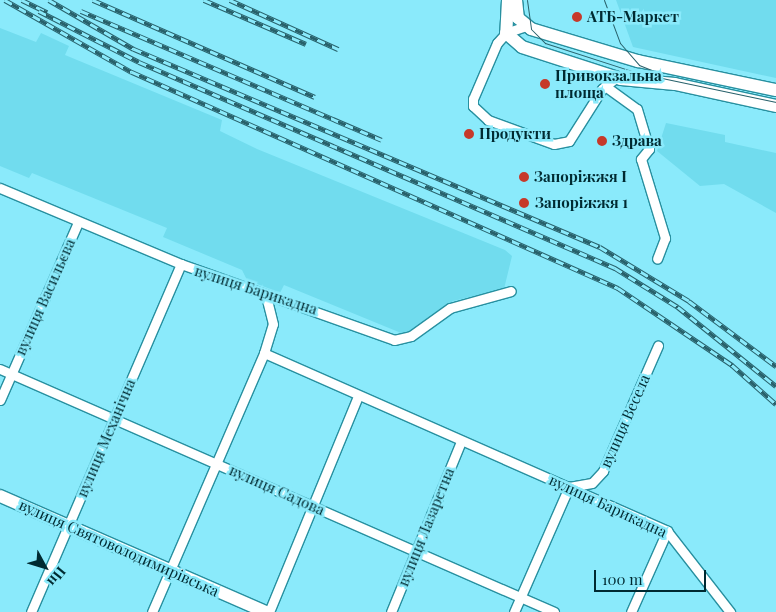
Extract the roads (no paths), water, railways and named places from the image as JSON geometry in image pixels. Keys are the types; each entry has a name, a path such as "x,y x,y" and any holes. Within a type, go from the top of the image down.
{"main road":[{"path":"508,0 506,33 522,47 617,77 776,106"},
{"path":"516,0 518,18 526,26 638,61 776,90"},
{"path":"634,80 638,61"},
{"name":"вулиця Святоволодимирівська","path":"0,496 267,612"}],"street":[{"path":"526,26 506,33 473,99 473,106 488,120 554,144 569,141 604,86 617,77"},
{"path":"604,86 636,109 649,149 641,159 665,238 657,259"},
{"name":"вулиця Барикадна","path":"0,188 181,264 266,296 294,301 404,339 450,308 511,291"},
{"name":"вулиця Васильєва","path":"0,400 78,222"},
{"name":"вулиця Механічна","path":"31,612 181,264"},
{"path":"152,612 264,353 273,324 266,296"},
{"name":"вулиця Весела","path":"569,487 599,479 658,346"},
{"name":"вулиця Барикадна","path":"264,353 668,531 730,612"},
{"name":"вулиця Садова","path":"0,369 554,612"},
{"path":"267,612 358,396"},
{"name":"вулиця Лазаретна","path":"391,612 461,441"},
{"path":"514,612 569,487"},
{"path":"631,612 668,531"}],"tram line":[{"path":"527,0 531,29 545,43 638,73 776,102"},
{"path":"604,0 620,43 639,65 656,72"}],"railway":[{"path":"5,0 132,72 618,288 732,365 776,404"},
{"path":"22,0 47,12"},
{"path":"49,0 134,49 600,247 689,301 776,366"},
{"path":"93,0 315,97"},
{"path":"204,0 306,44"},
{"path":"230,0 338,49"},
{"path":"39,11 139,62 615,268 678,307 776,386"},
{"path":"81,11 382,140"}],"place":[{"name":"АТБ-Маркет","path":"577,17"},
{"name":"Привокзальна площа","path":"545,84"},
{"name":"Продукти","path":"469,134"},
{"name":"Здрава","path":"602,141"},
{"name":"Запорiжжя I","path":"524,177"},
{"name":"Запоріжжя 1","path":"524,203"}]}
